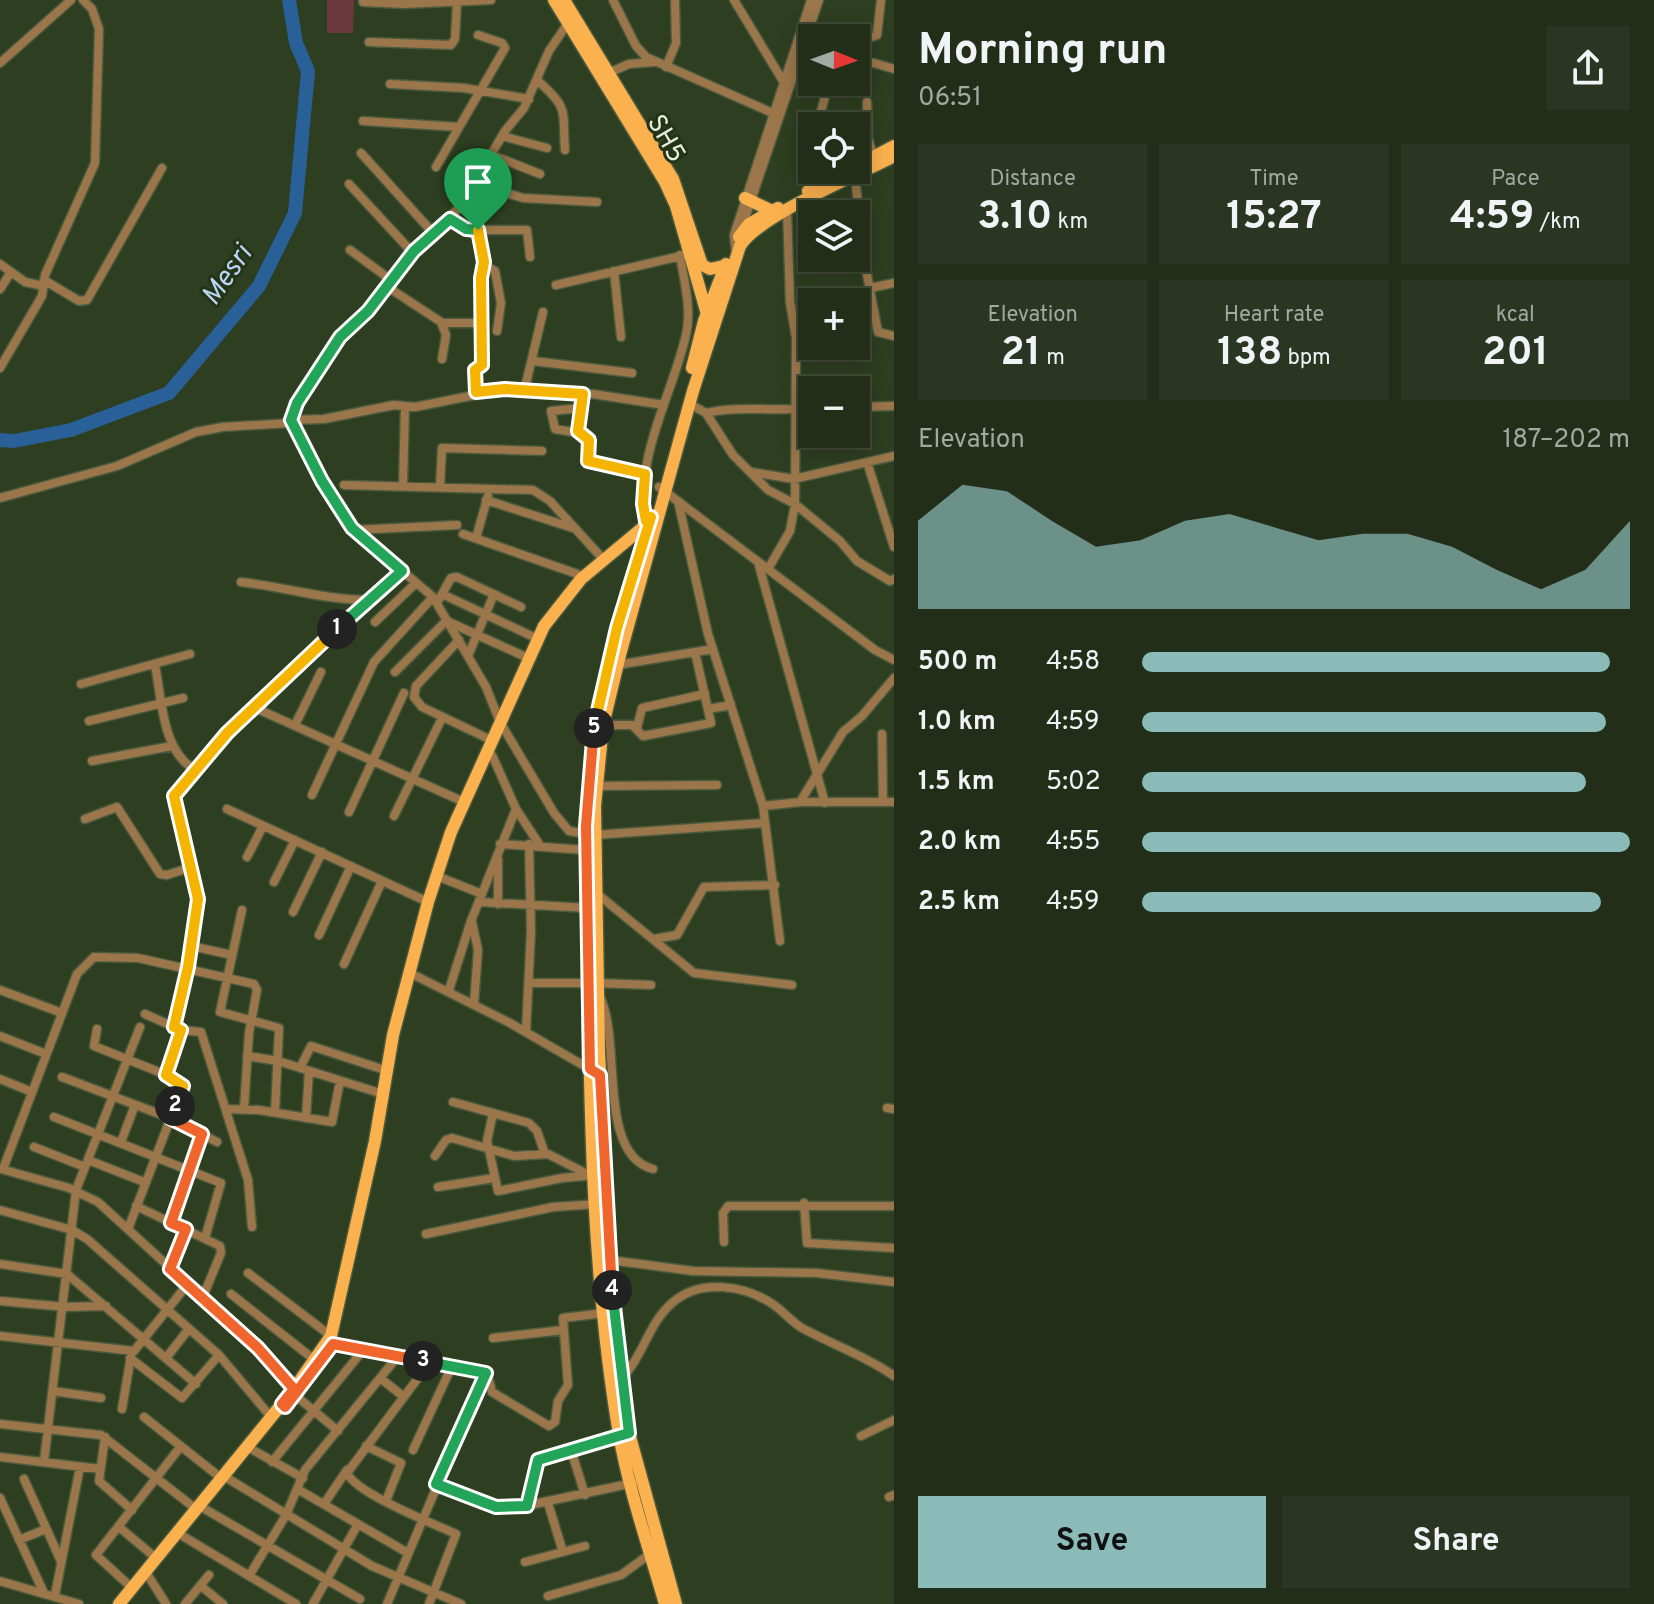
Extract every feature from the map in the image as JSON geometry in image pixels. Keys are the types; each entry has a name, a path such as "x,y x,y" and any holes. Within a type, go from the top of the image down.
{"main road":[{"name":"SH5","path":"563,2 570,20 673,179 702,265 710,269 735,251"},
{"name":"SH5","path":"605,75 665,182 685,255 709,319"},
{"path":"870,160 894,146"},
{"path":"870,165 894,156"},
{"path":"735,251 787,207 823,184"},
{"path":"662,489 709,319 735,251 772,211 787,207 829,184"},
{"path":"748,199 772,211"},
{"path":"598,1174 602,1113 589,1017 594,986 595,892 590,835 590,752 599,702 651,523 690,404 709,319"},
{"path":"403,1004 442,878 528,658 564,597 583,576 651,523"},
{"path":"624,1435 610,1260 598,1174 595,1072 598,1038 586,850 603,725 651,523"},
{"path":"294,1392 332,1340 371,1191 397,1027 428,902 464,802 491,740 502,725 547,632 563,607 651,523"},
{"path":"224,1478 251,1449 332,1340 389,1071"},
{"path":"601,1204 604,1313 624,1435 676,1604"},
{"path":"129,1604 271,1417 284,1405"},
{"path":"637,1482 650,1554 665,1604"},
{"path":"119,1604 200,1509"}],"street":[{"path":"0,63 71,0"},
{"path":"0,368 42,296 44,283 95,163 99,29 92,9 83,0"},
{"path":"363,2 457,3 491,0"},
{"path":"613,0 636,46 655,62 776,115"},
{"path":"666,67 676,43 675,0"},
{"path":"734,0 789,91"},
{"path":"807,24 811,0"},
{"path":"811,24 819,0"},
{"path":"870,37 877,35 881,0"},
{"path":"369,42 451,45 455,39 457,3"},
{"path":"290,422 297,403 332,348 412,252 450,219 529,99 549,51 570,20"},
{"path":"436,167 505,46 478,35"},
{"path":"735,251 748,199 776,115 782,80 798,56"},
{"path":"605,75 629,64 655,62"},
{"path":"870,63 894,69"},
{"path":"776,115 798,65"},
{"path":"537,80 562,105 566,117 565,150"},
{"path":"390,84 481,90 529,99"},
{"path":"867,102 868,139 874,157"},
{"path":"363,121 459,127"},
{"path":"502,136 547,148"},
{"path":"361,153 434,234"},
{"path":"492,155 540,174"},
{"path":"0,264 25,282 44,283 79,301 87,300 162,168"},
{"path":"473,183 523,198 597,202"},
{"path":"349,184 412,252"},
{"path":"810,184 811,189"},
{"path":"855,184 878,332 894,336"},
{"path":"768,569 790,531 795,504 796,338 790,302 787,207"},
{"path":"450,219 466,229 527,230 530,257"},
{"path":"476,392 475,370 482,365 484,265 478,230"},
{"path":"350,250 442,323 446,335 442,359"},
{"path":"556,285 685,255 688,317 645,474 643,504 651,523"},
{"path":"484,265 495,271 499,283 497,331"},
{"path":"614,271 621,337"},
{"path":"0,289 11,272"},
{"path":"870,288 894,283"},
{"path":"524,392 543,312"},
{"path":"688,317 709,319"},
{"path":"442,323 482,323"},
{"path":"533,361 632,373"},
{"path":"0,498 117,466 196,432 235,425 324,419 505,389 583,394 664,405"},
{"path":"579,433 583,394"},
{"path":"690,404 706,413 725,444 768,490 795,504 840,541 857,561 890,581 894,579"},
{"path":"403,485 405,406"},
{"path":"870,407 894,406"},
{"path":"581,408 551,411 555,429 579,433 589,440 586,458 589,463 645,474"},
{"path":"706,413 735,409 798,410"},
{"path":"290,422 354,530 438,598 485,614 538,639"},
{"path":"440,486 442,448 542,451"},
{"path":"750,472 794,479 894,456"},
{"path":"867,462 894,547"},
{"path":"344,485 533,490 550,501 603,559"},
{"path":"476,538 490,487"},
{"path":"662,489 875,650 894,660"},
{"path":"486,500 576,529"},
{"path":"678,501 713,649 763,806 780,941"},
{"path":"354,530 457,525"},
{"path":"463,534 583,576"},
{"path":"757,561 825,803"},
{"path":"166,1075 177,1029 198,899 173,802 175,791 253,707 402,571"},
{"path":"312,795 374,662 438,598 451,578 457,577 521,607"},
{"path":"241,582 291,588 324,599 369,600"},
{"path":"375,622 416,583"},
{"path":"468,656 494,594"},
{"path":"438,598 486,687 502,725 564,826 577,835 765,823"},
{"path":"448,621 528,658"},
{"path":"395,672 448,621"},
{"path":"459,640 442,655 414,693 422,707 491,740"},
{"path":"617,665 713,649"},
{"path":"603,725 632,725 643,736 709,725 695,652"},
{"path":"81,684 190,654"},
{"path":"155,665 172,746 181,761 199,766"},
{"path":"296,723 321,672"},
{"path":"800,802 843,732 862,716 894,678"},
{"path":"349,812 404,693"},
{"path":"637,728 642,708 705,694"},
{"path":"89,721 183,698"},
{"path":"708,709 731,705"},
{"path":"253,707 296,723 464,802"},
{"path":"394,816 442,718"},
{"path":"882,734 883,802"},
{"path":"92,761 172,746"},
{"path":"492,755 534,844 526,1032"},
{"path":"596,786 717,785"},
{"path":"763,806 800,802 894,802"},
{"path":"85,819 117,807 160,874 192,867"},
{"path":"227,809 428,902"},
{"path":"449,990 471,921 516,809"},
{"path":"247,857 263,826"},
{"path":"274,882 295,840"},
{"path":"500,844 586,850"},
{"path":"293,912 322,852"},
{"path":"497,854 498,904"},
{"path":"319,935 351,866"},
{"path":"442,878 498,904 588,908"},
{"path":"344,964 382,881"},
{"path":"654,939 677,935 704,887 775,885"},
{"path":"595,892 700,975 792,985"},
{"path":"242,910 220,1012 279,1028 275,1112"},
{"path":"471,921 478,950 474,1004"},
{"path":"191,946 232,955"},
{"path":"244,1109 255,986 188,967 138,958 94,957 77,974 1,1169 76,1190 98,1202 258,1348 294,1392 338,1431"},
{"path":"414,975 449,990 595,1072"},
{"path":"529,983 651,985"},
{"path":"594,986 609,1016 621,1141 634,1160 653,1169"},
{"path":"0,990 62,1013"},
{"path":"145,1014 177,1029 201,1032 252,1197 252,1227"},
{"path":"44,1462 76,1190 140,1027"},
{"path":"97,1029 94,1046 166,1075 183,1086 128,1229"},
{"path":"0,1036 46,1054"},
{"path":"306,1118 304,1070 311,1046 389,1071"},
{"path":"247,1056 278,1061 383,1094"},
{"path":"62,1077 170,1118 217,1142"},
{"path":"0,1079 32,1092"},
{"path":"226,1109 275,1112 334,1121 340,1081"},
{"path":"453,1102 535,1127 545,1154"},
{"path":"121,1142 135,1105"},
{"path":"493,1113 487,1148 497,1190 501,1192 598,1174"},
{"path":"54,1117 190,1169 222,1186 205,1238"},
{"path":"171,1223 202,1134"},
{"path":"435,1156 448,1138 514,1156 545,1154 598,1174"},
{"path":"34,1147 144,1182"},
{"path":"438,1187 494,1178"},
{"path":"724,1242 723,1213 728,1206 804,1203 894,1206"},
{"path":"804,1203 807,1243 894,1248"},
{"path":"426,1234 553,1207 601,1204"},
{"path":"136,1206 205,1238 221,1249 202,1299"},
{"path":"1,1213 72,1230 219,1355 271,1417"},
{"path":"170,1269 186,1229"},
{"path":"610,1260 693,1271 817,1273 894,1282"},
{"path":"0,1264 67,1274 196,1384"},
{"path":"248,1273 332,1340 486,1373"},
{"path":"122,1409 131,1355 187,1285"},
{"path":"621,1379 632,1368 654,1326 670,1304 703,1287 754,1294 776,1306 803,1328 894,1376"},
{"path":"231,1294 316,1361"},
{"path":"0,1301 63,1307 106,1306"},
{"path":"486,1373 492,1392 547,1426 552,1425 557,1417 558,1401 568,1385 563,1318 604,1313"},
{"path":"166,1358 188,1330"},
{"path":"493,1338 563,1330"},
{"path":"0,1336 131,1355 178,1398 185,1397 219,1355"},
{"path":"272,1462 364,1349"},
{"path":"249,1576 286,1515 303,1478 398,1356"},
{"path":"324,1504 430,1362"},
{"path":"413,1450 452,1366"},
{"path":"387,1604 486,1373"},
{"path":"380,1378 404,1397"},
{"path":"53,1391 101,1398"},
{"path":"144,1417 224,1478 343,1549 399,1578 461,1604"},
{"path":"861,1436 893,1422"},
{"path":"0,1424 105,1437 200,1509 360,1599"},
{"path":"527,1506 538,1460 624,1435"},
{"path":"105,1437 100,1484 132,1510"},
{"path":"132,1588 97,1558 181,1446"},
{"path":"366,1446 401,1463 386,1501"},
{"path":"251,1449 303,1478"},
{"path":"571,1450 585,1495"},
{"path":"0,1457 100,1469"},
{"path":"55,1595 80,1467"},
{"path":"348,1469 350,1479 421,1521 456,1536 429,1604"},
{"path":"24,1479 60,1560"},
{"path":"436,1484 496,1507 548,1503 637,1482"},
{"path":"299,1490 408,1553"},
{"path":"0,1498 43,1591"},
{"path":"548,1503 563,1552"},
{"path":"313,1604 358,1524"},
{"path":"119,1527 156,1558"},
{"path":"19,1540 46,1529"},
{"path":"181,1535 296,1604"},
{"path":"525,1562 585,1546"},
{"path":"548,1596 621,1575 650,1554"},
{"path":"185,1604 209,1575"},
{"path":"149,1577 166,1604"},
{"path":"0,1581 43,1591 79,1604"},
{"path":"201,1586 223,1604"}],"shaded area":[{"path":"327,0 354,0 353,33 327,33"}],"waterway":[{"name":"Mesri","path":"0,440 14,441 71,430 169,393 259,286 295,213 308,71 296,43 289,0"}],"route":[{"path":"450,219 466,229 478,230 484,265 481,278 482,365 475,370 476,392 505,389 560,395 583,394 578,431 589,440 586,458 589,463 645,474 643,504 646,521 651,517 617,628 599,702 590,752 587,797 590,1069 600,1075 614,1320 629,1433 541,1458 536,1463 527,1506 511,1509 488,1505 436,1484 486,1373 333,1344 285,1407 282,1404 294,1389 258,1348 170,1269 186,1229 171,1223 202,1134 170,1118 183,1086 179,1080 166,1075 181,1030 174,1027 188,967 198,899 173,802 175,791 253,707 402,571 352,528 290,423 297,403 324,359 340,337 368,311 414,251 450,219"}]}
